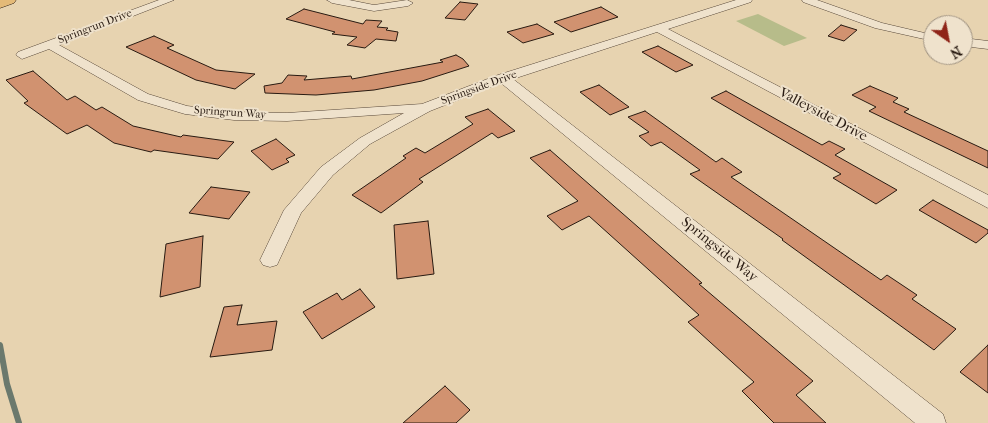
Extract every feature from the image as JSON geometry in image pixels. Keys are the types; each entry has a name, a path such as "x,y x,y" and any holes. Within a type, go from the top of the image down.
{"highway":[{"path":"0,3 8,0"}],"street":[{"name":"Springrun Drive","path":"22,55 169,0"},
{"path":"332,0 374,8 408,3"},
{"name":"Springside Drive","path":"270,260 293,210 327,171 366,141 425,108 503,78 747,0"},
{"path":"807,0 879,26 923,36"},
{"name":"Valleyside Drive","path":"659,28 988,202"},
{"path":"973,43 988,45"},
{"name":"Springrun Way","path":"50,44 143,97 185,110 234,116 287,117 425,108"},
{"name":"Springside Way","path":"503,78 934,423"}],"green space":[{"path":"758,14 807,38 784,46 736,21"}],"building":[{"path":"460,2 478,4 465,20 445,18"},
{"path":"601,7 618,17 571,32 554,22"},
{"path":"304,9 363,24 366,20 382,21 377,27 388,28 386,30 398,32 396,41 376,39 365,48 347,45 357,37 332,34 335,32 286,19"},
{"path":"537,24 554,34 523,43 507,32"},
{"path":"841,25 857,30 844,41 828,36"},
{"path":"154,36 174,45 167,48 216,70 255,74 235,89 196,80 126,47"},
{"path":"658,46 693,65 676,72 642,52"},
{"path":"456,55 469,66 422,81 374,90 316,95 265,93 264,86 282,83 288,75 307,76 304,80 351,76 352,79 443,62 440,60"},
{"path":"33,71 67,100 75,96 96,110 102,107 133,126 181,137 183,135 234,142 218,159 154,150 151,152 114,143 87,125 67,134 24,103 28,101 6,80"},
{"path":"599,85 629,107 610,115 580,92"},
{"path":"870,86 898,98 893,102 909,109 904,112 988,151 988,168 869,111 876,107 852,95"},
{"path":"726,91 822,145 829,141 845,149 835,155 897,190 876,204 833,178 841,174 711,98"},
{"path":"488,109 515,131 498,138 492,133 419,179 423,182 381,213 352,195 406,158 403,156 416,148 425,153 473,124 465,117"},
{"path":"645,111 716,162 722,158 742,172 731,177 881,280 887,275 917,295 912,299 956,329 934,350 783,239 690,174 700,170 661,142 651,146 639,136 649,132 628,117"},
{"path":"276,139 295,155 286,159 289,162 272,170 251,151"},
{"path":"550,150 702,283 699,284 813,381 796,395 826,423 774,423 742,391 754,382 688,322 699,315 589,216 562,230 547,216 578,201 530,158"},
{"path":"211,187 250,192 229,219 189,213"},
{"path":"933,200 988,230 988,233 976,243 919,210"},
{"path":"428,221 434,274 397,279 394,225"},
{"path":"203,236 200,287 160,297 166,244"},
{"path":"360,289 375,307 322,339 303,312 337,293 342,300"},
{"path":"242,305 237,325 277,321 272,350 210,357 224,307"},
{"path":"988,345 988,393 960,372"},
{"path":"445,386 470,410 456,423 403,423"}],"waterway":[{"path":"0,345 7,384 19,423"}]}
